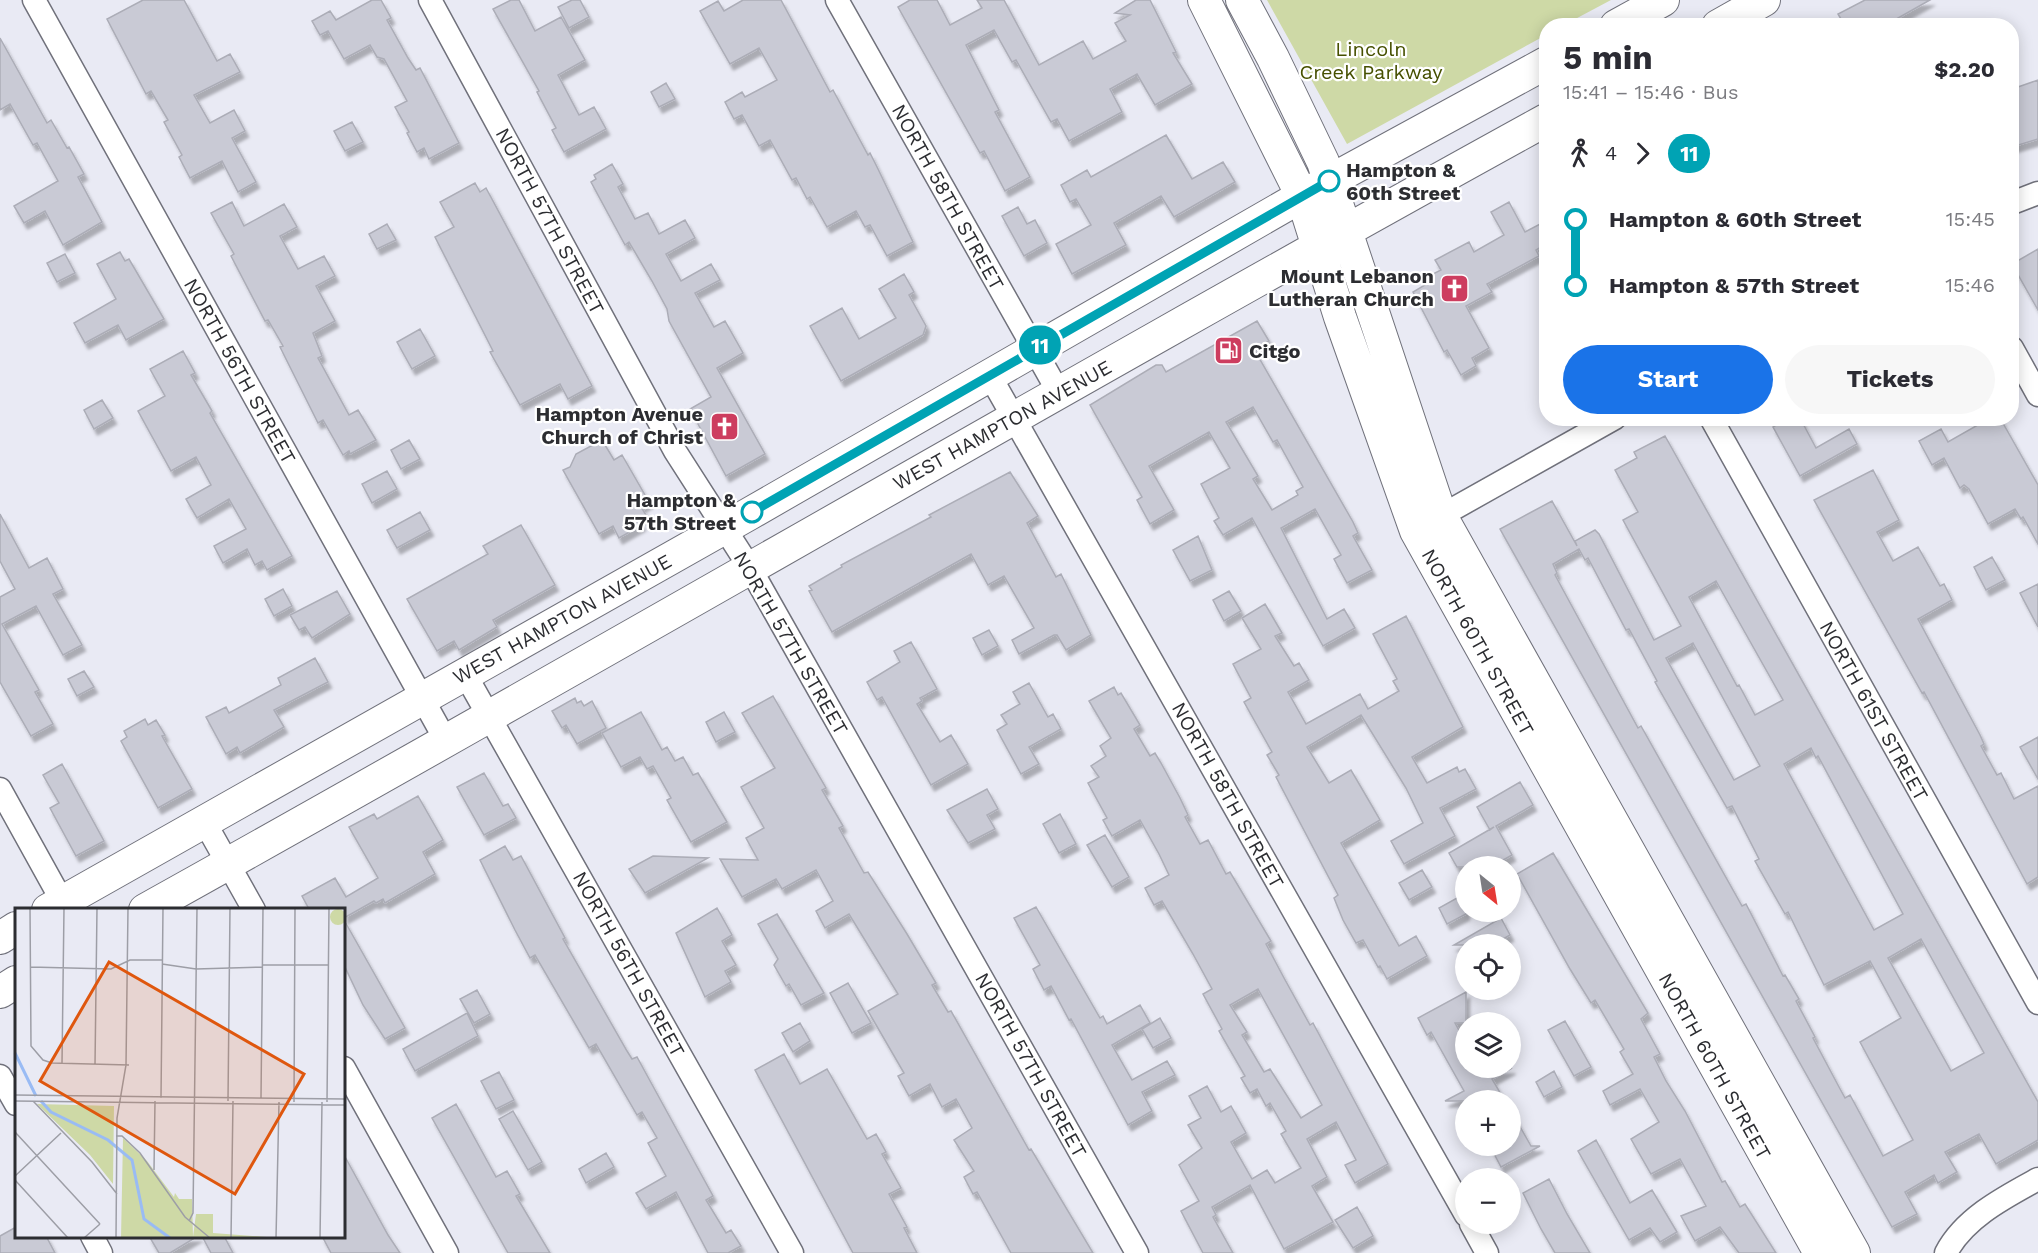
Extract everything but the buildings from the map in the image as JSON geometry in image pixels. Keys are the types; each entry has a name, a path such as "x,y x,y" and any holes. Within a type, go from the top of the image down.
{"main road":[{"name":"NORTH 60TH STREET","path":"1204,0 1302,196 1317,246 1428,523 1820,1253"},
{"name":"NORTH 60TH STREET","path":"1242,0 1323,162 1428,523 1854,1253"},
{"path":"1630,18 1663,0"},
{"path":"1732,18 1764,0"},
{"name":"WEST HAMPTON AVENUE","path":"59,907 204,821 724,528 1302,196 1539,67"},
{"name":"WEST HAMPTON AVENUE","path":"147,908 490,718 1015,417 1539,124"},
{"path":"0,938 15,929"},
{"path":"0,992 15,983"}],"street":[{"name":"NORTH 56TH STREET","path":"34,0 446,741"},
{"name":"NORTH 57TH STREET","path":"430,0 671,443 750,568 1137,1253"},
{"name":"NORTH 58TH STREET","path":"837,0 1059,393"},
{"path":"2019,200 2038,193"},
{"path":"2019,361 2038,395"},
{"name":"NORTH 58TH STREET","path":"990,376 1455,1196"},
{"path":"1428,523 1602,426"},
{"name":"NORTH 61ST STREET","path":"1715,426 2038,1003"},
{"name":"NORTH 56TH STREET","path":"465,674 792,1253"},
{"path":"0,789 59,907"},
{"path":"204,821 253,908"},
{"path":"345,1070 447,1253"},
{"path":"0,1076 15,1102"},
{"path":"1946,1253 1951,1243 1991,1205 2038,1179"},
{"path":"1477,1234 1487,1253"},
{"path":"93,1238 101,1253"}],"green space":[{"name":"Lincoln Creek Parkway","path":"1267,0 1611,0 1577,18 1539,18 1539,39 1347,144"}],"bus line":[{"name":"11","path":"752,512 1329,181"}],"place":[{"name":"Hampton & 60th Street","path":"1329,181"},
{"name":"Mount Lebanon Lutheran Church","path":"1455,288"},
{"name":"Citgo","path":"1228,351"},
{"name":"Hampton Avenue Church of Christ","path":"724,426"},
{"name":"Hampton & 57th Street","path":"752,512"}]}
